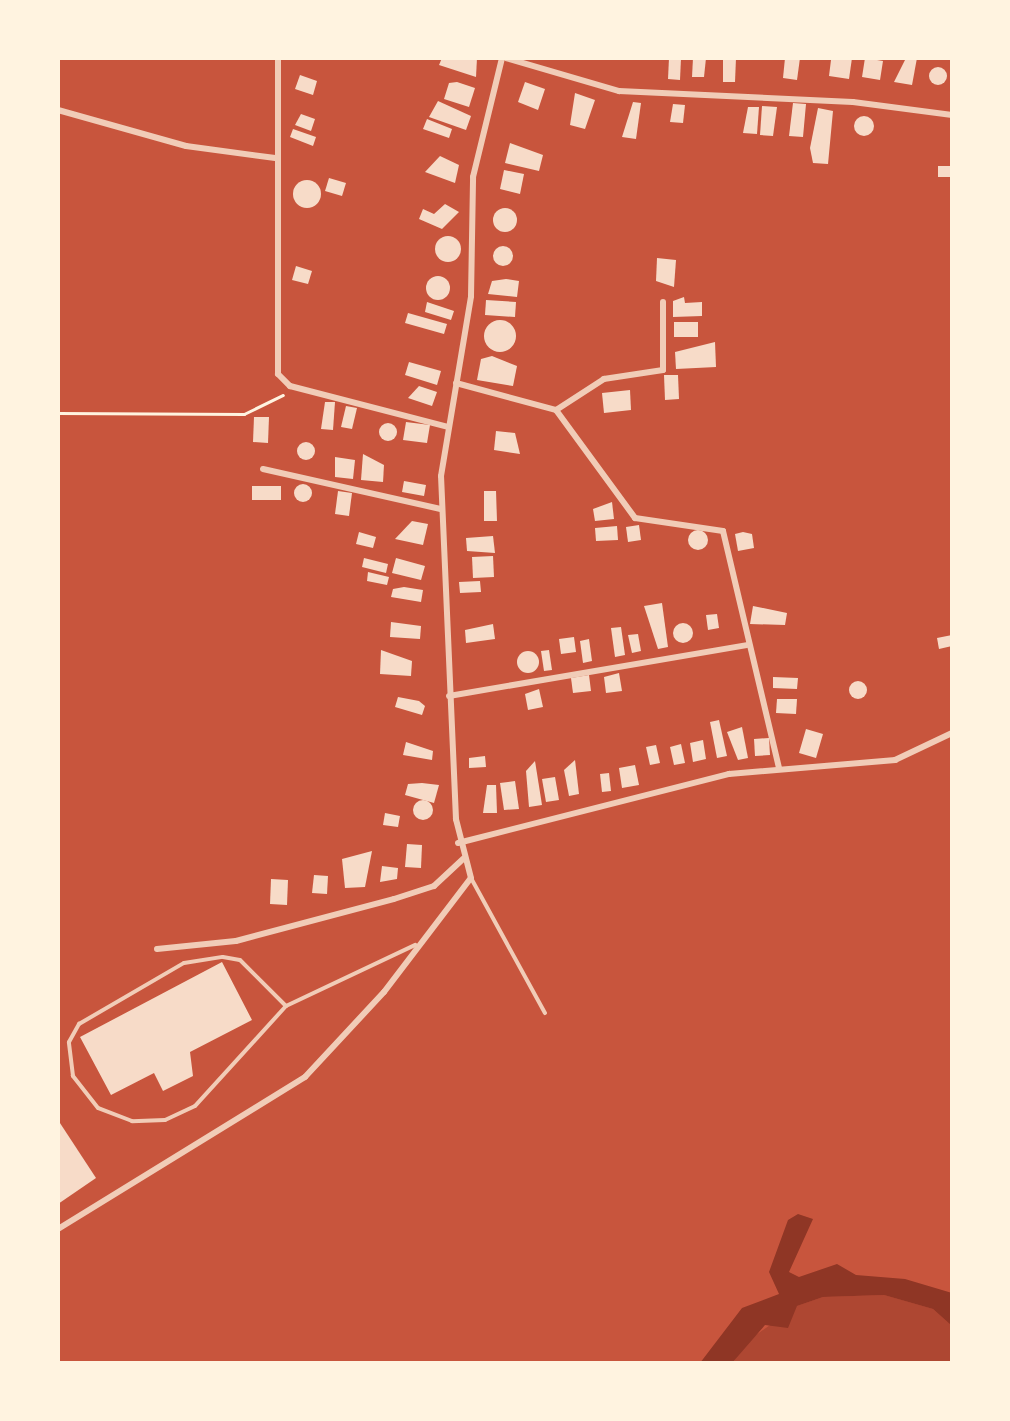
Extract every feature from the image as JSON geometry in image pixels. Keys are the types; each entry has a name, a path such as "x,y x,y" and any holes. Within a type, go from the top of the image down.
{"street":[{"path":"278,58 278,366 290,386 448,426"},
{"path":"58,1229 305,1077 384,992 415,944 470,878 458,843 441,509 448,426 470,296 473,176 504,58 619,91 853,102 952,115"},
{"path":"58,110 186,146 275,158"},
{"path":"556,410 604,379 663,370 663,302"},
{"path":"456,383 556,410 635,518 720,527 746,646 779,768"},
{"path":"263,469 441,509"},
{"path":"449,696 746,646"},
{"path":"458,843 667,786 779,768 896,760 952,733"},
{"path":"157,950 236,941 394,899 434,886 463,859"}],"lane":[{"path":"470,878 545,1013"},
{"path":"286,1006 240,960 184,963 79,1024 69,1042 73,1076 98,1108 132,1121 166,1120 195,1106 286,1006 415,944"}],"path":[{"path":"58,413 244,414 282,397 290,386"}],"shaded area":[{"path":"798,1214 813,1219 789,1272 799,1277 837,1264 856,1275 905,1279 952,1293 952,1326 933,1309 884,1295 823,1297 797,1306 788,1328 765,1325 732,1363 700,1363 742,1308 779,1294 769,1272 788,1220"},
{"path":"884,1295 933,1309 952,1326 952,1363 732,1364 746,1342 797,1306 823,1297"}],"building":[{"path":"442,58 477,58 476,77 439,65"},
{"path":"669,58 681,58 680,80 668,79"},
{"path":"693,58 706,58 704,77 692,77"},
{"path":"723,58 736,58 735,82 723,82"},
{"path":"785,58 800,58 797,80 783,78"},
{"path":"852,58 849,79 829,76 831,60"},
{"path":"865,58 883,61 880,80 862,77"},
{"path":"906,58 917,58 912,85 894,82"},
{"path":"938,67 945,69 945,83 938,85 931,83 929,76 931,69"},
{"path":"300,75 317,81 313,95 295,89"},
{"path":"525,82 545,89 538,110 518,102"},
{"path":"449,83 475,88 469,107 444,99"},
{"path":"575,93 595,100 585,129 570,125"},
{"path":"438,101 471,116 466,130 429,117"},
{"path":"633,102 641,103 636,139 622,137"},
{"path":"793,103 806,104 803,137 789,136"},
{"path":"673,104 685,105 683,123 670,122"},
{"path":"762,106 777,107 773,136 760,135"},
{"path":"748,107 759,107 757,134 743,133"},
{"path":"818,108 833,111 828,164 813,163 810,148"},
{"path":"301,114 315,119 311,131 295,125"},
{"path":"864,116 874,126 864,136 854,126"},
{"path":"427,119 452,129 449,138 423,129"},
{"path":"293,129 316,137 313,146 290,137"},
{"path":"510,143 543,155 539,171 505,163"},
{"path":"440,156 459,165 455,183 425,172"},
{"path":"938,166 952,166 952,177 938,177"},
{"path":"504,170 524,174 520,194 500,189"},
{"path":"329,178 346,183 342,196 325,191"},
{"path":"307,180 317,184 321,194 317,204 307,208 297,204 293,194 297,184"},
{"path":"445,204 459,212 442,229 419,219 423,209 434,214"},
{"path":"505,208 517,220 505,232 493,220"},
{"path":"448,236 457,240 461,249 457,258 448,262 439,258 435,249 439,240"},
{"path":"499,246 507,246 513,256 507,266 499,266 493,260 493,252"},
{"path":"657,258 676,260 674,287 656,281"},
{"path":"296,266 312,271 308,284 292,280"},
{"path":"438,276 447,279 447,297 438,300 429,297 426,288 429,279"},
{"path":"492,281 519,281 517,297 488,294"},
{"path":"684,297 685,303 702,302 702,316 673,317 673,301"},
{"path":"486,300 516,302 515,317 485,315"},
{"path":"427,302 454,311 451,320 425,312"},
{"path":"408,313 447,324 444,334 405,323"},
{"path":"500,320 511,325 516,336 511,347 500,352 489,347 484,336 489,325"},
{"path":"674,322 698,322 698,337 674,337"},
{"path":"715,342 716,367 676,369 675,352"},
{"path":"492,356 517,366 513,386 477,380 481,359"},
{"path":"409,362 441,371 437,385 405,375"},
{"path":"664,375 678,375 679,399 665,400"},
{"path":"419,386 437,392 432,406 408,398"},
{"path":"630,390 631,410 604,413 602,393"},
{"path":"325,402 335,402 333,430 321,429"},
{"path":"346,406 357,408 352,429 341,427"},
{"path":"254,417 269,417 268,443 253,442"},
{"path":"406,422 430,425 427,443 403,440"},
{"path":"388,423 395,425 395,439 388,441 381,439 379,432 381,425"},
{"path":"496,431 515,433 520,454 494,450"},
{"path":"306,442 313,444 313,458 306,460 299,458 297,451 299,444"},
{"path":"363,454 384,465 383,482 361,480"},
{"path":"335,457 355,460 353,479 335,477"},
{"path":"404,481 426,485 424,496 402,492"},
{"path":"303,484 312,493 303,502 294,493"},
{"path":"252,486 281,486 281,500 252,500"},
{"path":"338,491 352,493 349,516 335,514"},
{"path":"484,491 496,491 497,521 484,521"},
{"path":"612,502 614,519 595,521 593,509"},
{"path":"412,521 428,524 423,545 395,539"},
{"path":"639,525 641,540 628,542 626,527"},
{"path":"617,526 618,540 596,541 595,528"},
{"path":"698,530 708,540 698,550 688,540"},
{"path":"359,532 376,537 373,548 356,544"},
{"path":"735,534 752,534 754,548 738,551"},
{"path":"493,536 495,553 467,551 466,538"},
{"path":"493,556 494,577 473,578 472,557"},
{"path":"364,558 388,564 386,573 362,567"},
{"path":"396,558 425,566 421,580 392,573"},
{"path":"368,572 389,577 387,585 367,581"},
{"path":"480,581 481,592 460,593 459,582"},
{"path":"393,589 423,590 421,602 391,597"},
{"path":"662,603 668,647 658,649 644,606"},
{"path":"753,606 787,613 785,625 750,624"},
{"path":"717,614 719,628 708,630 706,615"},
{"path":"391,622 421,626 420,639 390,637"},
{"path":"683,623 693,633 683,643 673,633"},
{"path":"493,624 495,639 466,643 465,630"},
{"path":"621,627 625,655 615,657 611,628"},
{"path":"638,634 641,651 632,653 628,635"},
{"path":"952,635 952,646 939,649 937,638"},
{"path":"574,637 576,652 561,654 559,639"},
{"path":"589,639 592,661 583,663 580,641"},
{"path":"381,650 412,661 411,676 380,674"},
{"path":"549,650 552,670 544,671 541,651"},
{"path":"528,651 536,654 536,670 528,673 520,670 517,662 520,654"},
{"path":"619,673 622,691 606,693 604,677"},
{"path":"589,675 591,691 573,693 571,678"},
{"path":"773,677 798,678 797,689 773,688"},
{"path":"858,681 865,683 865,697 858,699 851,697 849,690 851,683"},
{"path":"539,689 543,707 528,710 525,694"},
{"path":"398,697 419,701 425,706 422,715 395,707"},
{"path":"777,699 797,699 796,714 776,713"},
{"path":"719,720 727,756 717,758 710,722"},
{"path":"742,727 748,758 738,760 727,732"},
{"path":"806,729 823,734 816,758 799,753"},
{"path":"769,738 770,755 755,756 754,739"},
{"path":"703,740 706,759 693,762 690,743"},
{"path":"406,742 433,751 432,760 403,755"},
{"path":"681,744 685,763 674,765 670,747"},
{"path":"656,745 660,763 650,765 646,747"},
{"path":"485,756 486,767 469,768 469,758"},
{"path":"575,760 579,794 569,796 564,770"},
{"path":"535,761 542,805 529,807 526,771"},
{"path":"635,765 639,785 622,788 619,768"},
{"path":"609,773 611,791 602,792 600,774"},
{"path":"555,777 559,800 546,802 542,779"},
{"path":"515,781 519,809 504,810 500,783"},
{"path":"408,784 439,785 434,803 405,795"},
{"path":"487,785 496,785 497,813 483,813"},
{"path":"423,800 433,810 423,820 413,810"},
{"path":"385,813 400,816 398,827 383,825"},
{"path":"407,844 422,845 421,868 405,867"},
{"path":"372,851 365,887 345,888 342,859"},
{"path":"382,866 398,868 397,879 380,882"},
{"path":"314,875 328,876 327,894 312,893"},
{"path":"271,879 288,880 287,905 270,904"},
{"path":"222,962 252,1020 190,1052 193,1076 163,1091 154,1073 111,1095 80,1037"},
{"path":"58,1120 96,1178 58,1204"}]}
